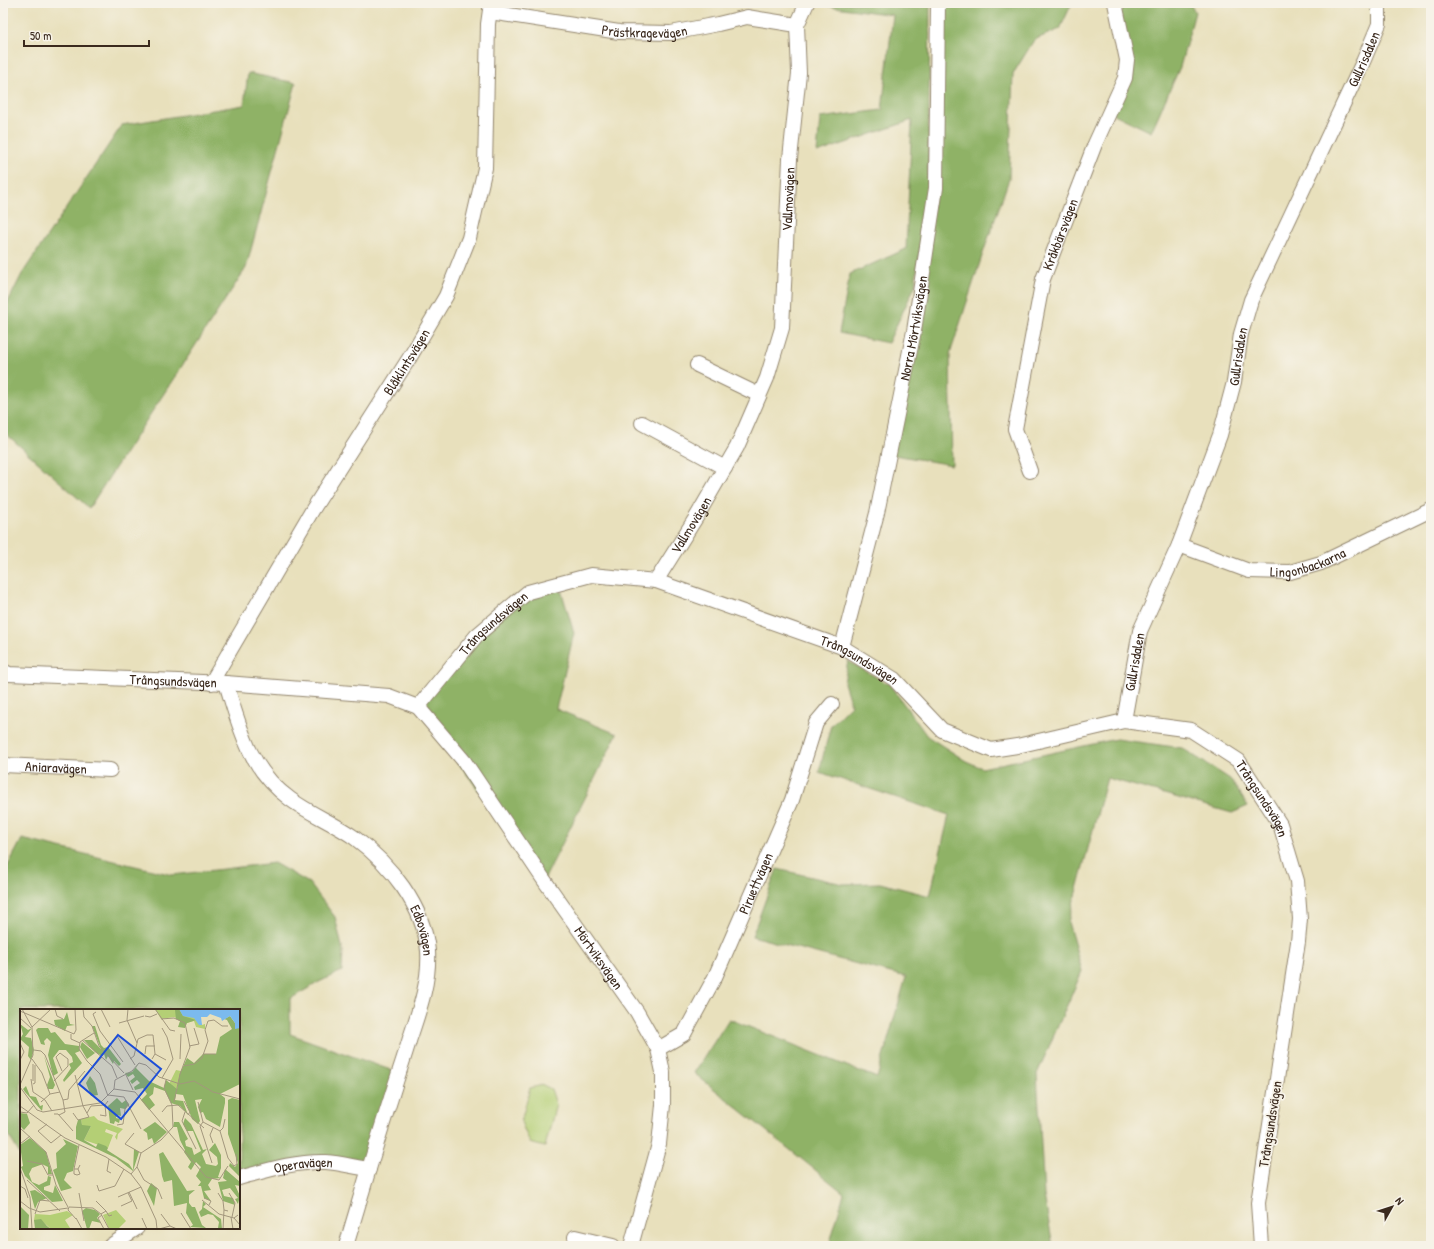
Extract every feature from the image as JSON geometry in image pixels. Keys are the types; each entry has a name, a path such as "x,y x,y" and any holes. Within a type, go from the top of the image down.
{"street":[{"name":"Vallmovägen","path":"656,581 697,516 737,447 767,378 782,328 790,159 799,73 797,25 807,3"},
{"name":"Norra Mörtviksvägen","path":"842,647 877,513 909,354 935,196 938,3"},
{"name":"Kråkbärsvägen","path":"1030,471 1015,429 1043,279 1095,144 1125,78 1127,60 1115,3"},
{"name":"Gullrisdalen","path":"1124,721 1140,631 1179,545 1220,435 1234,382 1241,334 1251,300 1363,62 1379,24 1379,3"},
{"name":"Prästkragevägen","path":"491,8 619,32 671,33 747,17 797,25"},
{"name":"Blåklintsvägen","path":"211,683 313,510 410,357 446,296 469,238 485,168 488,24 491,8"},
{"path":"697,364 759,395"},
{"path":"642,423 725,468"},
{"name":"Lingonbackarna","path":"1179,545 1249,571 1290,572 1321,563 1431,510"},
{"name":"Trångsundsvägen","path":"3,671 9,674 226,683 389,696 418,707 477,635 528,592 591,575 656,581 842,647 894,679 942,730 991,750 1017,746 1124,721 1191,730 1239,761 1280,824 1297,881 1297,903 1300,919 1298,942 1258,1203 1261,1246"},
{"name":"Edbovägen","path":"226,683 240,730 250,753 269,780 289,798 345,831 363,844 380,860 394,875 407,894 424,933 428,952 426,984 346,1246"},
{"name":"Piruettvägen","path":"658,1049 684,1034 715,977 792,800 816,723 832,704"},
{"name":"Mörtviksvägen","path":"418,707 464,761 637,1012 658,1049 663,1072 663,1105 659,1144 631,1246"},
{"name":"Aniaravägen","path":"3,765 110,770"},
{"name":"Operavägen","path":"240,1178 268,1169 297,1163 327,1162 369,1169"},
{"path":"110,1246 136,1229"},
{"path":"579,1246 575,1237 613,1246"}],"green space":[{"path":"828,3 930,3 928,189 915,286 888,343 839,333 850,274 906,249 912,120 817,153 820,118 882,110 893,15 828,6"},
{"path":"938,3 1072,3 1060,29 1034,40 1013,74 1009,179 950,354 952,465 889,454 936,188"},
{"path":"1115,3 1189,3 1195,12 1180,67 1151,132 1110,112 1125,78"},
{"path":"248,73 296,83 246,268 89,508 3,431 3,312 22,274 122,125 244,105"},
{"path":"559,583 574,633 556,709 617,734 544,880 418,707 477,635 528,592"},
{"path":"848,661 890,685 927,736 966,761 982,768 1116,739 1182,748 1230,779 1248,806 1232,813 1107,778 1068,922 1082,971 1037,1074 1044,1195 1053,1246 829,1246 844,1193 694,1073 729,1019 877,1078 906,977 752,936 777,869 843,884 880,883 930,896 949,815 819,772 831,725 851,705 844,683"},
{"path":"22,839 173,875 274,863 309,883 335,917 343,951 342,971 319,982 290,999 290,1034 399,1073 369,1169 327,1162 240,1178 240,1009 20,1009 20,1154 3,1126 3,875"},
{"path":"543,1085 551,1089 556,1104 545,1147 530,1143 521,1122 530,1088"}]}
